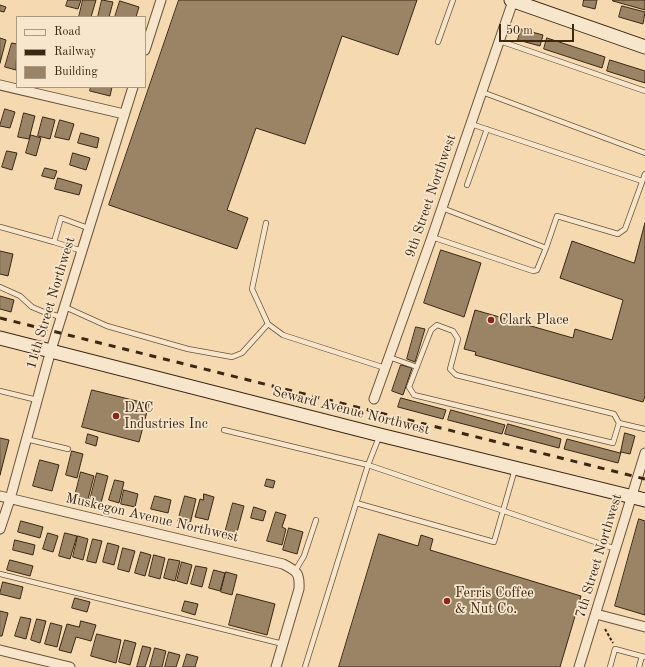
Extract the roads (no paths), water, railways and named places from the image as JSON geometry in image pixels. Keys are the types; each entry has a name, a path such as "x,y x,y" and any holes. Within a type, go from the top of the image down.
{"street":[{"path":"146,47 161,0"},
{"path":"512,0 645,47"},
{"name":"9th Street Northwest","path":"374,399 500,41 512,0"},
{"path":"0,85 124,114"},
{"name":"11th Street Northwest","path":"0,529 51,350 133,88"},
{"name":"Seward Avenue Northwest","path":"0,338 515,469 645,500"},
{"name":"7th Street Northwest","path":"579,667 645,453"},
{"name":"Muskegon Avenue Northwest","path":"0,496 283,564 295,571"},
{"path":"276,667 299,589 300,577 295,571"},
{"path":"596,614 645,627"},
{"path":"0,650 70,667"}],"lane":[{"path":"438,42 453,0"},
{"path":"500,41 645,91"},
{"path":"482,92 645,152"},
{"path":"471,124 642,181"},
{"path":"467,185 487,129"},
{"path":"432,236 533,271 537,270 557,216 618,234 625,229 645,174"},
{"path":"442,208 546,248"},
{"path":"54,242 61,218 88,228"},
{"path":"266,223 252,289 268,324 283,335 385,368"},
{"path":"0,227 54,242 82,252"},
{"path":"0,287 20,296 32,307 61,317"},
{"path":"64,307 107,326 188,349 232,357 242,353 268,324"},
{"path":"437,325 453,330 458,339 450,369 456,375 614,414 619,424 613,443 414,395 409,387 431,330 437,325"},
{"path":"389,357 417,367"},
{"path":"0,391 37,400"},
{"path":"619,424 645,430"},
{"path":"224,430 368,465 616,549"},
{"path":"305,667 368,465 380,435"},
{"path":"26,439 68,449"},
{"path":"356,503 494,542 515,469"},
{"path":"295,571 306,550 316,520"},
{"path":"0,574 283,644"},
{"path":"610,667 615,649 644,657 639,667"}],"railway":[{"path":"0,318 645,479"}],"place":[{"name":"Clark Place","path":"491,320"},
{"name":"DAC Industries Inc","path":"116,416"},
{"name":"Ferris Coffee & Nut Co.","path":"447,601"}]}
